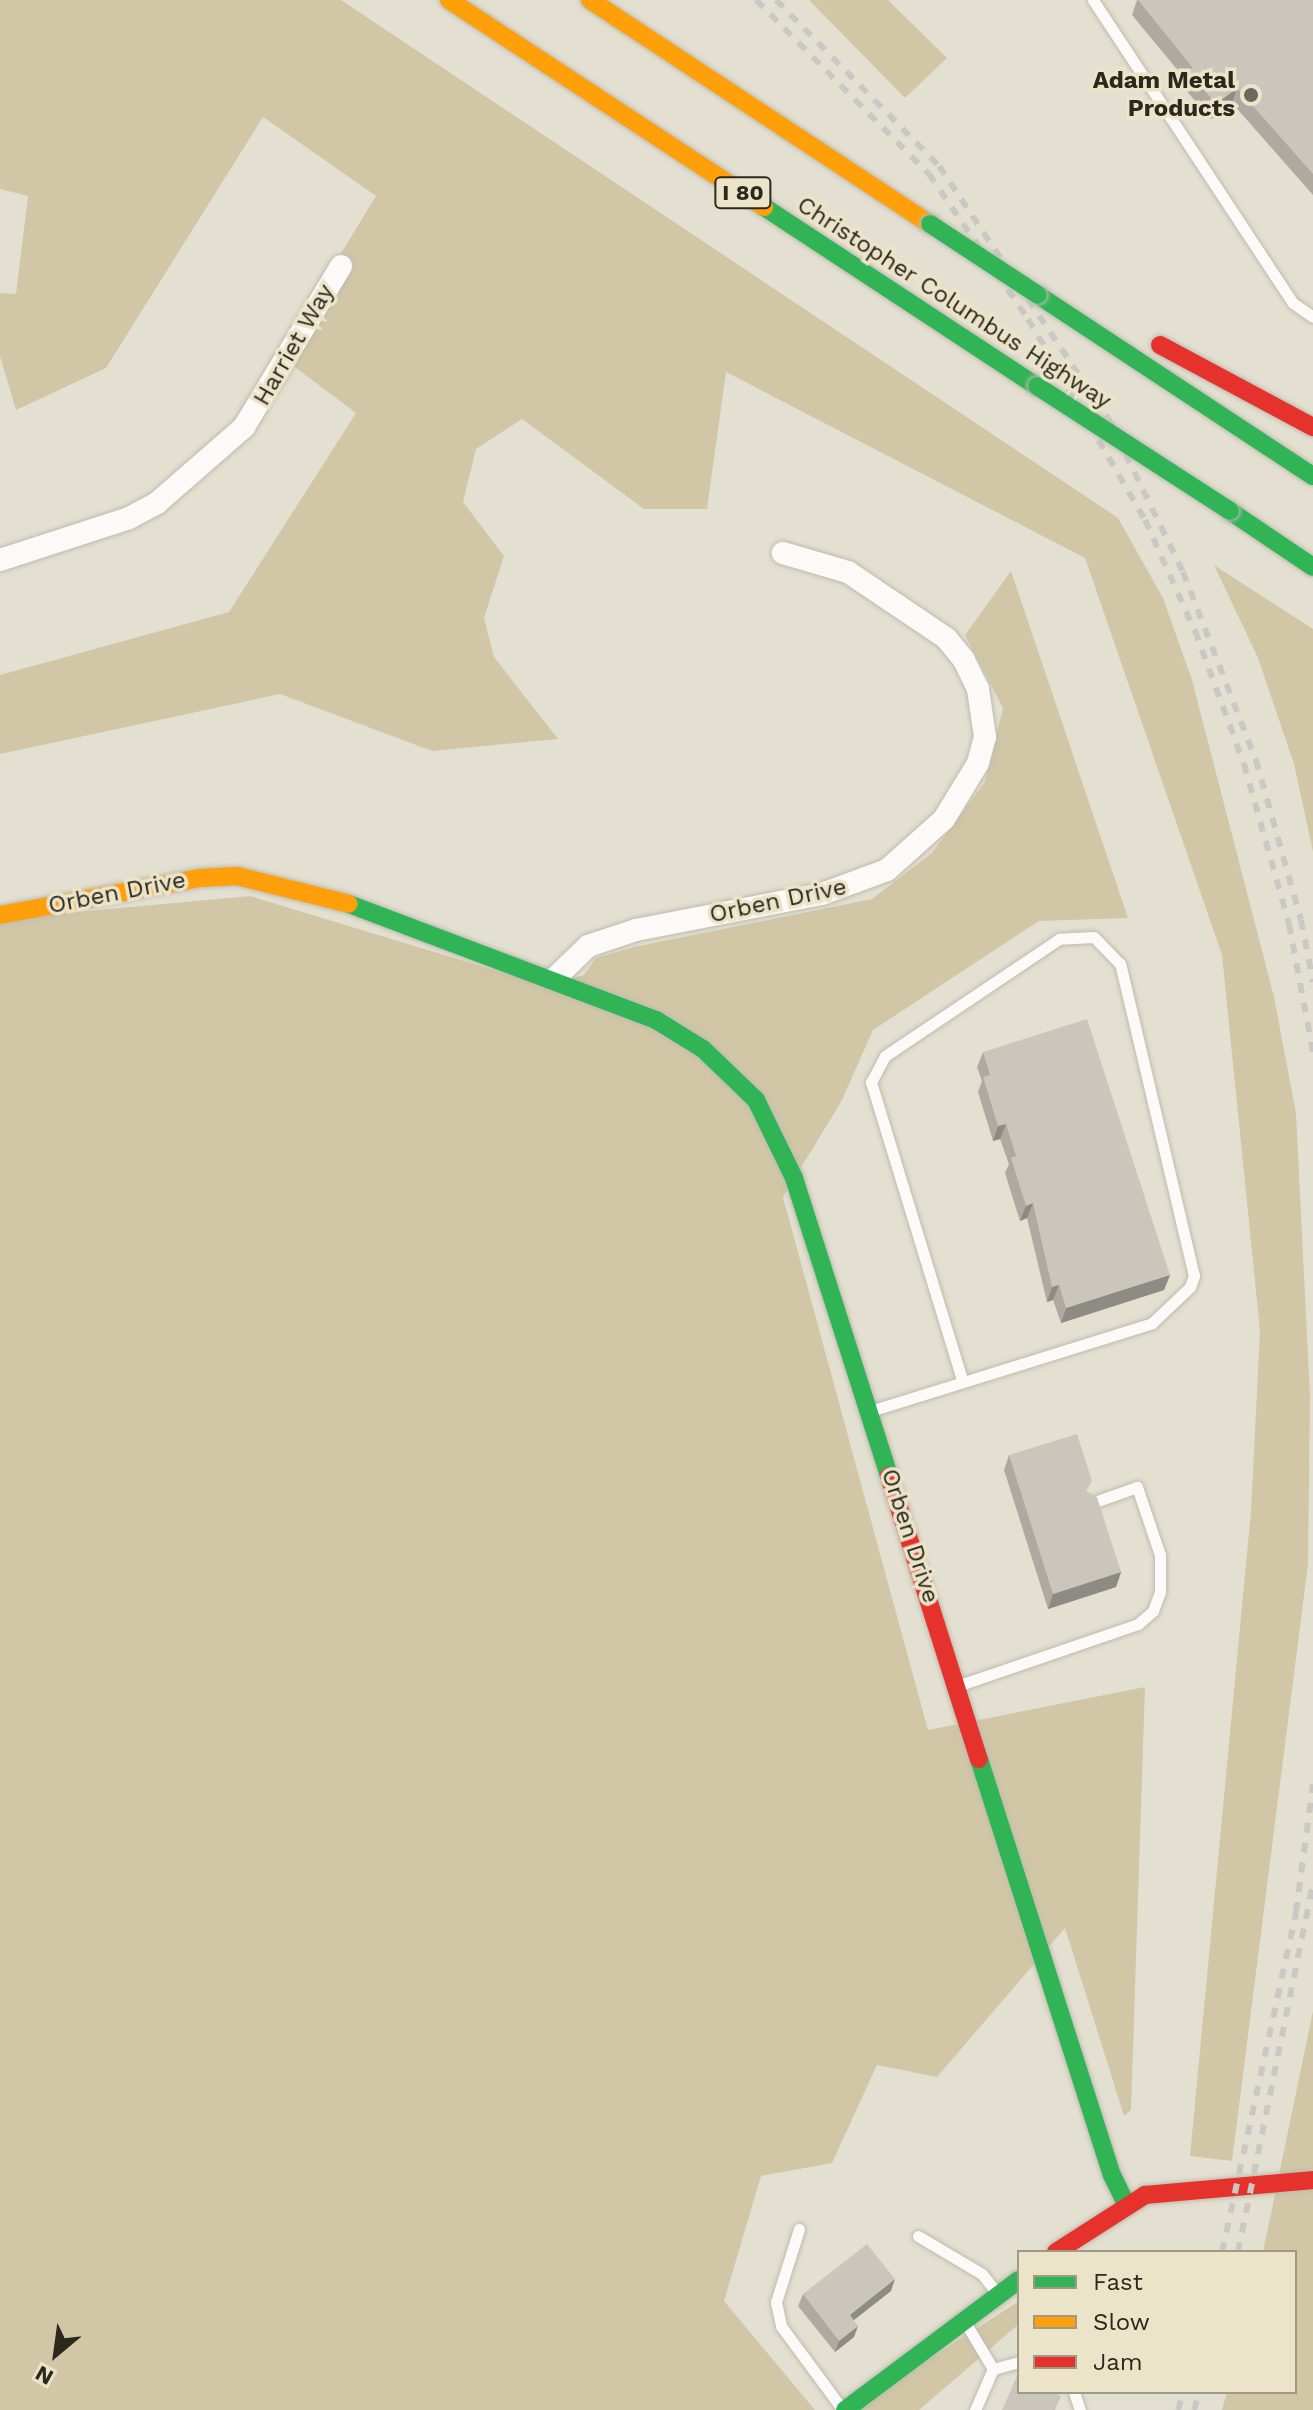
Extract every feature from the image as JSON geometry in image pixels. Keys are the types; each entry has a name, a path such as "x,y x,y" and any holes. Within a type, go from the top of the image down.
{"main road":[{"name":"Christopher Columbus Highway","path":"449,0 1313,567"},
{"path":"590,0 1313,476"},
{"path":"1038,295 1149,339 1313,427"},
{"name":"Orben Drive","path":"0,915 200,878 237,876 319,893 554,979 683,1034 756,1100 794,1178 1112,2175 1126,2204"},
{"path":"1059,2250 1126,2204 1183,2188 1313,2180"},
{"path":"844,2410 1017,2281"}],"street":[{"name":"Harriet Way","path":"0,560 129,518 157,503 244,427 341,266"},
{"name":"Orben Drive","path":"554,979 588,946 636,930 822,894 887,870 944,819 978,763 985,737 978,689 964,660 946,638 848,572 783,553"}],"lane":[{"path":"1109,0 1095,5 1293,303 1313,317"},
{"path":"869,1411 1152,1323 1190,1287 1194,1276 1120,964 1094,937 1059,939 885,1056 871,1082 962,1380"},
{"path":"957,1686 1138,1624 1153,1611 1160,1592 1160,1555 1137,1487 1089,1504"},
{"path":"799,2229 776,2302 781,2326 844,2410"},
{"path":"918,2236 982,2274 998,2295"},
{"path":"964,2321 993,2369"},
{"path":"993,2369 1017,2363"},
{"path":"975,2410 993,2369"}],"shaded area":[{"path":"0,0 341,0 1118,518 1163,598 1192,680 1274,997 1296,1113 1310,1396 1308,1564 1232,2161 1190,2156 1251,1511 1260,1331 1222,955 1085,558 726,372 707,509 644,509 522,419 476,449 463,502 504,556 484,618 494,657 558,739 432,751 280,694 0,754 0,675 229,612 356,413 279,355 376,196 263,117 106,368 16,410 0,356 0,293 16,294 28,196 0,189"},
{"path":"809,0 888,0 947,58 905,98"},
{"path":"1214,565 1313,629 1313,852 1294,764 1258,658"},
{"path":"1011,571 1128,918 1039,921 873,1030 841,1102 783,1197 928,1730 1145,1687 1131,2110 1124,2116 1065,1928 937,2077 877,2065 832,2163 761,2176 724,2301 815,2410 0,2410 0,919 250,896 546,986 584,975 596,958 634,947 872,899 932,853 985,782 1003,708 965,635"},
{"path":"1313,2011 1313,2410 1222,2410 1226,2394 1297,2394 1297,2250 1263,2250"},
{"path":"1017,2302 1017,2326 919,2410 850,2410"}],"building":[{"name":"Adam Metal Products","path":"1138,0 1313,0 1313,174 1237,88 1216,104 1188,71 1193,68"},
{"path":"1087,1019 1170,1275 1066,1308 1059,1285 1052,1287 1033,1203 1026,1206 1011,1158 1016,1156 1006,1124 998,1126 983,1077 990,1075 983,1052"},
{"path":"1077,1434 1092,1481 1086,1491 1097,1497 1121,1572 1053,1594 1009,1455"},
{"path":"867,2244 895,2279 850,2315 858,2326 839,2341 803,2294"},
{"path":"1017,2376 1017,2394 1061,2396 1055,2410 1002,2410"}],"railway":[{"path":"756,0 929,174 1028,319 1145,520 1195,631 1244,764 1289,924 1313,1052"},
{"path":"776,0 939,166 1108,418 1183,572 1256,760 1301,920 1313,982"},
{"path":"1222,2250 1296,1912 1313,1784"},
{"path":"1238,2250 1313,1884"},
{"path":"1178,2410 1182,2394"},
{"path":"1194,2410 1198,2394"}],"traffic: fast":[{"path":"764,207 1037,386"},
{"path":"930,224 1038,295"},
{"path":"1038,295 1313,476"},
{"path":"1037,386 1230,511"},
{"path":"1230,511 1313,567"},
{"path":"349,904 656,1020 703,1049 756,1100 794,1178 889,1476"},
{"path":"979,1759 1112,2175 1126,2204"},
{"path":"845,2410 1017,2281"}],"traffic: slow":[{"path":"449,0 764,207"},
{"path":"590,0 930,224"},
{"path":"0,915 200,878 237,876 349,904"}],"traffic: jam":[{"path":"1160,345 1313,427"},
{"path":"889,1476 979,1759"},
{"path":"1059,2250 1145,2195 1313,2180"}],"place":[{"name":"Adam Metal Products","path":"1251,95"}]}
